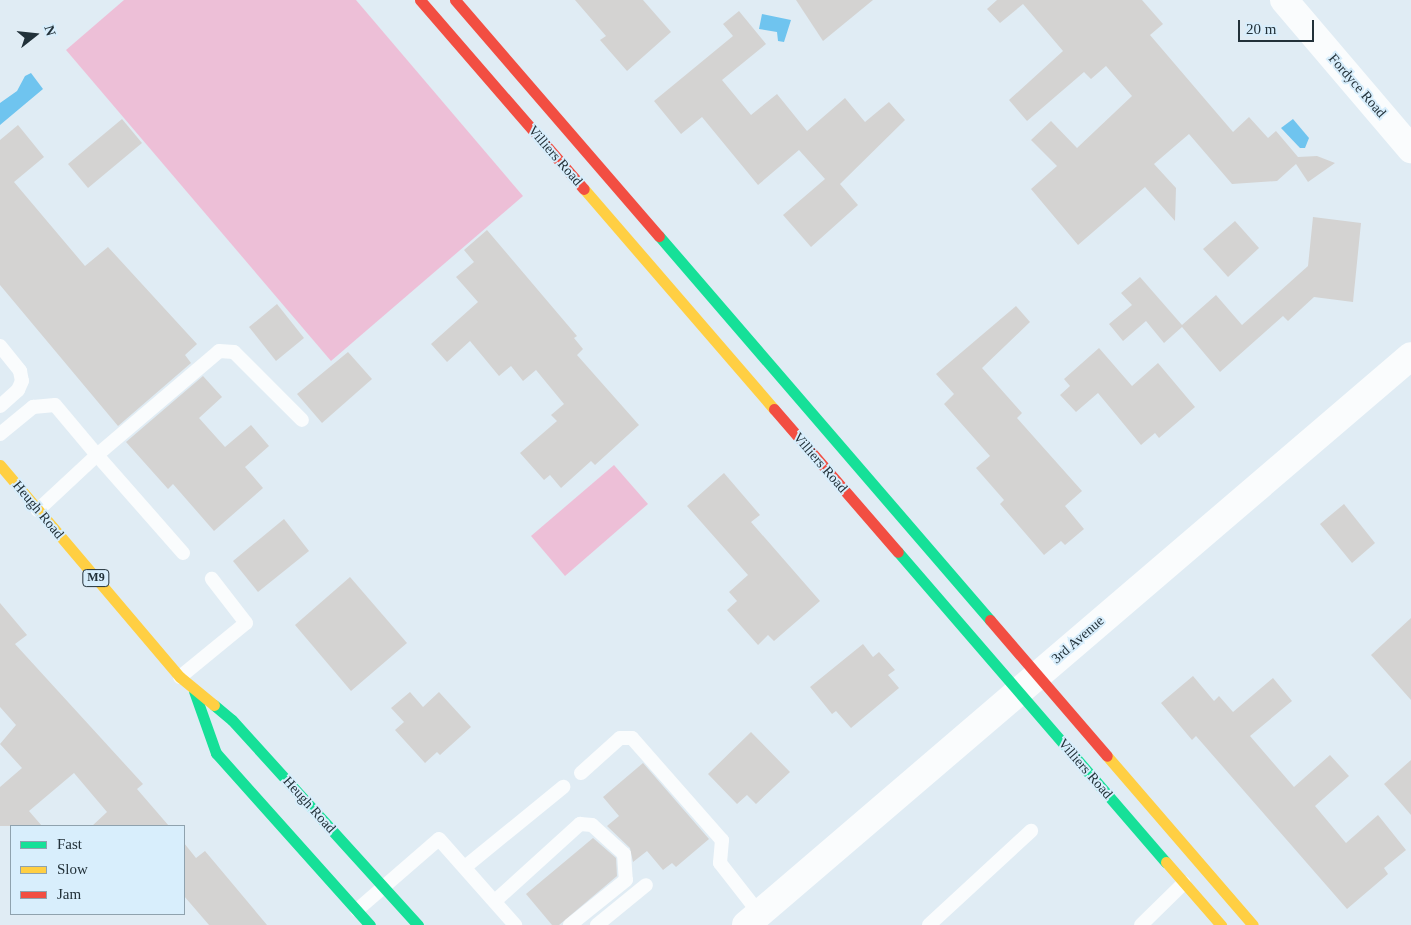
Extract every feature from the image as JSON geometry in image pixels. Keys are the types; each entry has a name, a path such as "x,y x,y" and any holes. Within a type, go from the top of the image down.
{"street":[{"name":"Villiers Road","path":"420,0 1221,925"},
{"name":"Villiers Road","path":"455,0 1254,925"},
{"name":"Fordyce Road","path":"1284,0 1411,149"},
{"path":"584,190 604,172"},
{"name":"3rd Avenue","path":"752,919 1411,356"},
{"name":"Heugh Road","path":"0,465 180,677 232,720 418,925"},
{"name":"Heugh Road","path":"194,690 216,753 370,925"}],"lane":[{"path":"0,346 20,372 22,381 18,390 0,406"},
{"path":"38,510 97,455 219,351 234,352 302,420"},
{"path":"0,434 34,407 55,405 183,553"},
{"path":"180,677 246,623 212,579"},
{"path":"581,773 620,738 632,738 722,840 720,863 752,919"},
{"path":"465,868 563,788"},
{"path":"495,902 580,824 592,825 624,854 626,880 570,925"},
{"path":"929,925 1031,830"},
{"path":"357,910 440,839 515,925"},
{"path":"1141,925 1184,883"},
{"path":"597,925 646,886"}],"shaded area":[{"path":"124,0 356,0 523,196 331,361 66,50"},
{"path":"614,465 648,504 565,576 531,536"}],"water":[{"path":"762,14 791,20 784,42 778,41 777,32 759,29"},
{"path":"31,73 43,89 0,125 0,103 17,91 25,76"},
{"path":"1293,119 1309,138 1305,148 1300,148 1281,128"}],"building":[{"path":"575,0 643,0 671,32 627,71 600,40 606,36"},
{"path":"796,0 873,0 823,41"},
{"path":"997,0 1142,0 1163,24 1150,35 1233,132 1249,117 1268,138 1276,131 1298,157 1317,156 1335,163 1308,182 1296,164 1277,181 1232,184 1189,134 1154,164 1176,188 1175,221 1145,187 1078,245 1031,189 1057,166 1031,140 1051,121 1077,148 1132,96 1106,66 1091,79 1084,72 1027,121 1009,100 1063,51 1023,4 1000,23 987,9"},
{"path":"739,11 766,44 722,80 751,115 777,94 807,131 845,98 865,122 889,102 905,120 840,184 858,205 811,247 783,215 825,179 799,150 758,185 702,117 681,134 654,101 733,36 723,24"},
{"path":"122,119 142,143 88,188 68,164"},
{"path":"18,125 44,157 14,182 85,266 108,247 197,344 185,355 191,363 118,426 0,285 0,140"},
{"path":"1313,217 1361,223 1353,302 1314,297 1288,321 1283,316 1220,372 1182,327 1164,343 1146,321 1123,341 1109,324 1132,305 1121,293 1140,277 1182,325 1216,295 1242,325 1308,266"},
{"path":"1235,221 1259,248 1228,277 1203,249"},
{"path":"487,230 577,336 574,338 583,349 577,355 639,425 595,465 591,461 561,488 550,475 544,480 520,453 557,421 551,415 564,404 536,370 523,381 511,366 499,376 470,341 447,362 431,344 478,302 456,277 474,262 464,250"},
{"path":"277,304 304,338 276,361 249,327"},
{"path":"1016,306 1030,322 982,368 1022,413 1017,418 1082,491 1065,506 1084,529 1065,545 1061,541 1044,555 1000,504 1004,500 976,468 990,456 944,404 954,394 936,374"},
{"path":"1099,348 1132,386 1158,363 1195,407 1159,438 1155,433 1141,445 1098,393 1076,412 1060,395 1070,386 1064,379"},
{"path":"348,352 372,379 322,423 297,394"},
{"path":"203,376 222,397 199,418 225,447 251,425 269,446 245,467 263,488 214,531 173,484 168,489 126,442"},
{"path":"724,473 760,515 751,522 820,601 774,641 768,635 758,645 727,610 737,601 729,592 748,575 687,506"},
{"path":"1344,504 1375,543 1352,563 1320,524"},
{"path":"284,519 309,551 258,592 233,561"},
{"path":"350,577 407,643 351,691 295,625"},
{"path":"0,603 27,635 15,644 143,784 137,789 168,825 93,825 107,812 74,773 29,811 41,825 0,826 0,787 22,768 0,744 16,725 0,707"},
{"path":"1411,618 1411,700 1371,655"},
{"path":"863,644 873,657 879,652 895,670 888,675 899,688 851,728 836,711 832,714 810,687"},
{"path":"1193,676 1214,701 1219,696 1233,712 1273,678 1292,701 1250,736 1294,787 1330,755 1349,776 1315,806 1346,843 1378,815 1406,850 1384,868 1388,874 1347,909 1196,736 1192,740 1161,703"},
{"path":"410,692 423,707 439,692 471,727 440,755 437,752 425,763 395,730 404,722 391,708"},
{"path":"751,732 790,772 756,804 747,795 737,804 708,774"},
{"path":"1411,760 1411,815 1384,784"},
{"path":"643,763 709,839 676,867 672,863 663,870 647,851 633,862 630,848 607,826 619,816 603,797"},
{"path":"593,838 616,858 617,876 559,925 552,925 526,894"},
{"path":"185,844 196,858 205,851 267,925 209,925 185,897"}],"traffic: fast":[{"path":"659,236 990,620"},
{"path":"898,552 1166,862"},
{"path":"194,691 216,753 370,925"},
{"path":"214,705 232,720 418,925"}],"traffic: slow":[{"path":"584,189 774,409"},
{"path":"0,465 180,677 214,705"},
{"path":"1107,756 1253,925"},
{"path":"1166,862 1221,925"}],"traffic: jam":[{"path":"420,0 584,189"},
{"path":"455,0 659,236"},
{"path":"774,409 898,552"},
{"path":"990,620 1107,756"}]}
